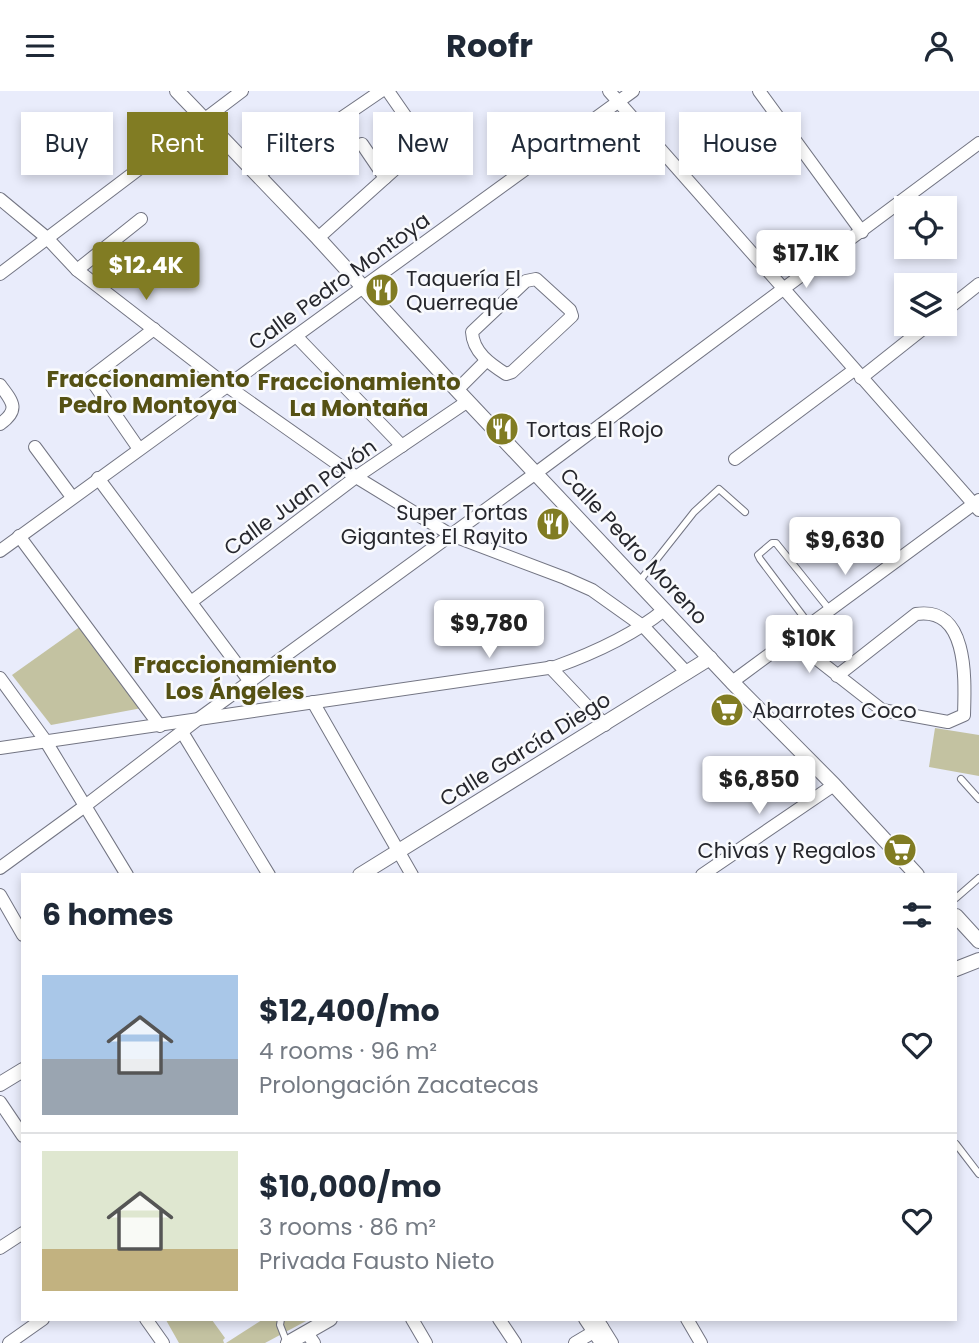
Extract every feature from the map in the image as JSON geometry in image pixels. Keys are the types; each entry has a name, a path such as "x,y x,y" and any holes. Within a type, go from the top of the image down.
{"street":[{"name":"Calle Pedro Moreno","path":"177,91 197,112"},
{"path":"214,112 242,91"},
{"path":"350,112 381,91"},
{"path":"318,238 424,143 388,91"},
{"path":"609,91 858,375 977,504 808,624 732,682"},
{"name":"Calle Pedro Montoya","path":"2,546 633,91"},
{"path":"759,91 862,232"},
{"path":"0,868 979,143"},
{"name":"Calle Pedro Moreno","path":"228,144 242,159"},
{"path":"362,144 385,178"},
{"path":"0,274 131,175"},
{"name":"Calle Pedro Moreno","path":"258,175 638,583 834,785 915,873"},
{"path":"0,199 47,238 77,270 227,386 356,477 451,535 565,577 592,590 643,627 687,673"},
{"path":"77,270 141,219"},
{"path":"536,279 570,310 572,316 512,372 506,374 486,361 472,340 472,332 526,281 536,279"},
{"path":"957,301 979,283"},
{"path":"139,449 90,379 155,329"},
{"path":"296,336 402,446"},
{"path":"735,459 912,336"},
{"name":"Calle Juan Pavón","path":"191,602 356,477 402,446 462,396 486,361"},
{"path":"0,385 13,407 10,417 0,425"},
{"path":"35,447 72,497"},
{"path":"98,478 251,683"},
{"path":"19,535 160,726"},
{"path":"0,748 550,667 586,656 643,627 664,610"},
{"path":"790,638 837,676 881,710 948,722 964,715 965,674 954,629 938,616 927,612 916,614 837,676"},
{"name":"Calle García Diego","path":"363,873 710,658"},
{"path":"550,667 605,725"},
{"path":"0,678 46,740 126,873"},
{"path":"313,702 411,873"},
{"path":"182,732 269,873"},
{"path":"705,873 834,785"},
{"path":"0,895 21,932"},
{"path":"957,917 979,941"},
{"path":"957,969 979,960"},
{"path":"0,1084 21,1071"},
{"path":"0,1102 21,1133"},
{"path":"0,1248 21,1234"},
{"path":"9,1343 40,1321"},
{"path":"147,1321 163,1343"},
{"path":"288,1343 310,1338 328,1321"},
{"path":"413,1321 426,1343"},
{"path":"500,1321 515,1343"},
{"path":"688,1321 695,1341"},
{"path":"575,1343 598,1330 612,1343"}],"lane":[{"path":"638,583 694,512 719,489 745,512"},
{"path":"808,624 758,555 772,543 776,543 829,609"},
{"path":"961,779 979,799"},
{"path":"957,897 979,878"},
{"path":"957,1145 979,1174"},
{"path":"281,1321 288,1343"}],"green space":[{"path":"81,626 142,708 51,725 12,675"},
{"path":"935,728 979,735 979,776 929,767"},
{"path":"167,1321 213,1321 225,1338 224,1343 179,1343"},
{"path":"260,1321 306,1321 265,1343 226,1343"}],"place":[{"name":"Taquería El Querreque","path":"382,290"},
{"name":"Tortas El Rojo","path":"502,429"},
{"name":"Super Tortas Gigantes El Rayito","path":"553,524"},
{"name":"Abarrotes Coco","path":"727,710"},
{"name":"Chivas y Regalos","path":"900,850"}],"district":[{"name":"Fraccionamiento Pedro Montoya","path":"148,392"},
{"name":"Fraccionamiento La Montaña","path":"359,395"},
{"name":"Fraccionamiento Los Ángeles","path":"235,678"}]}
